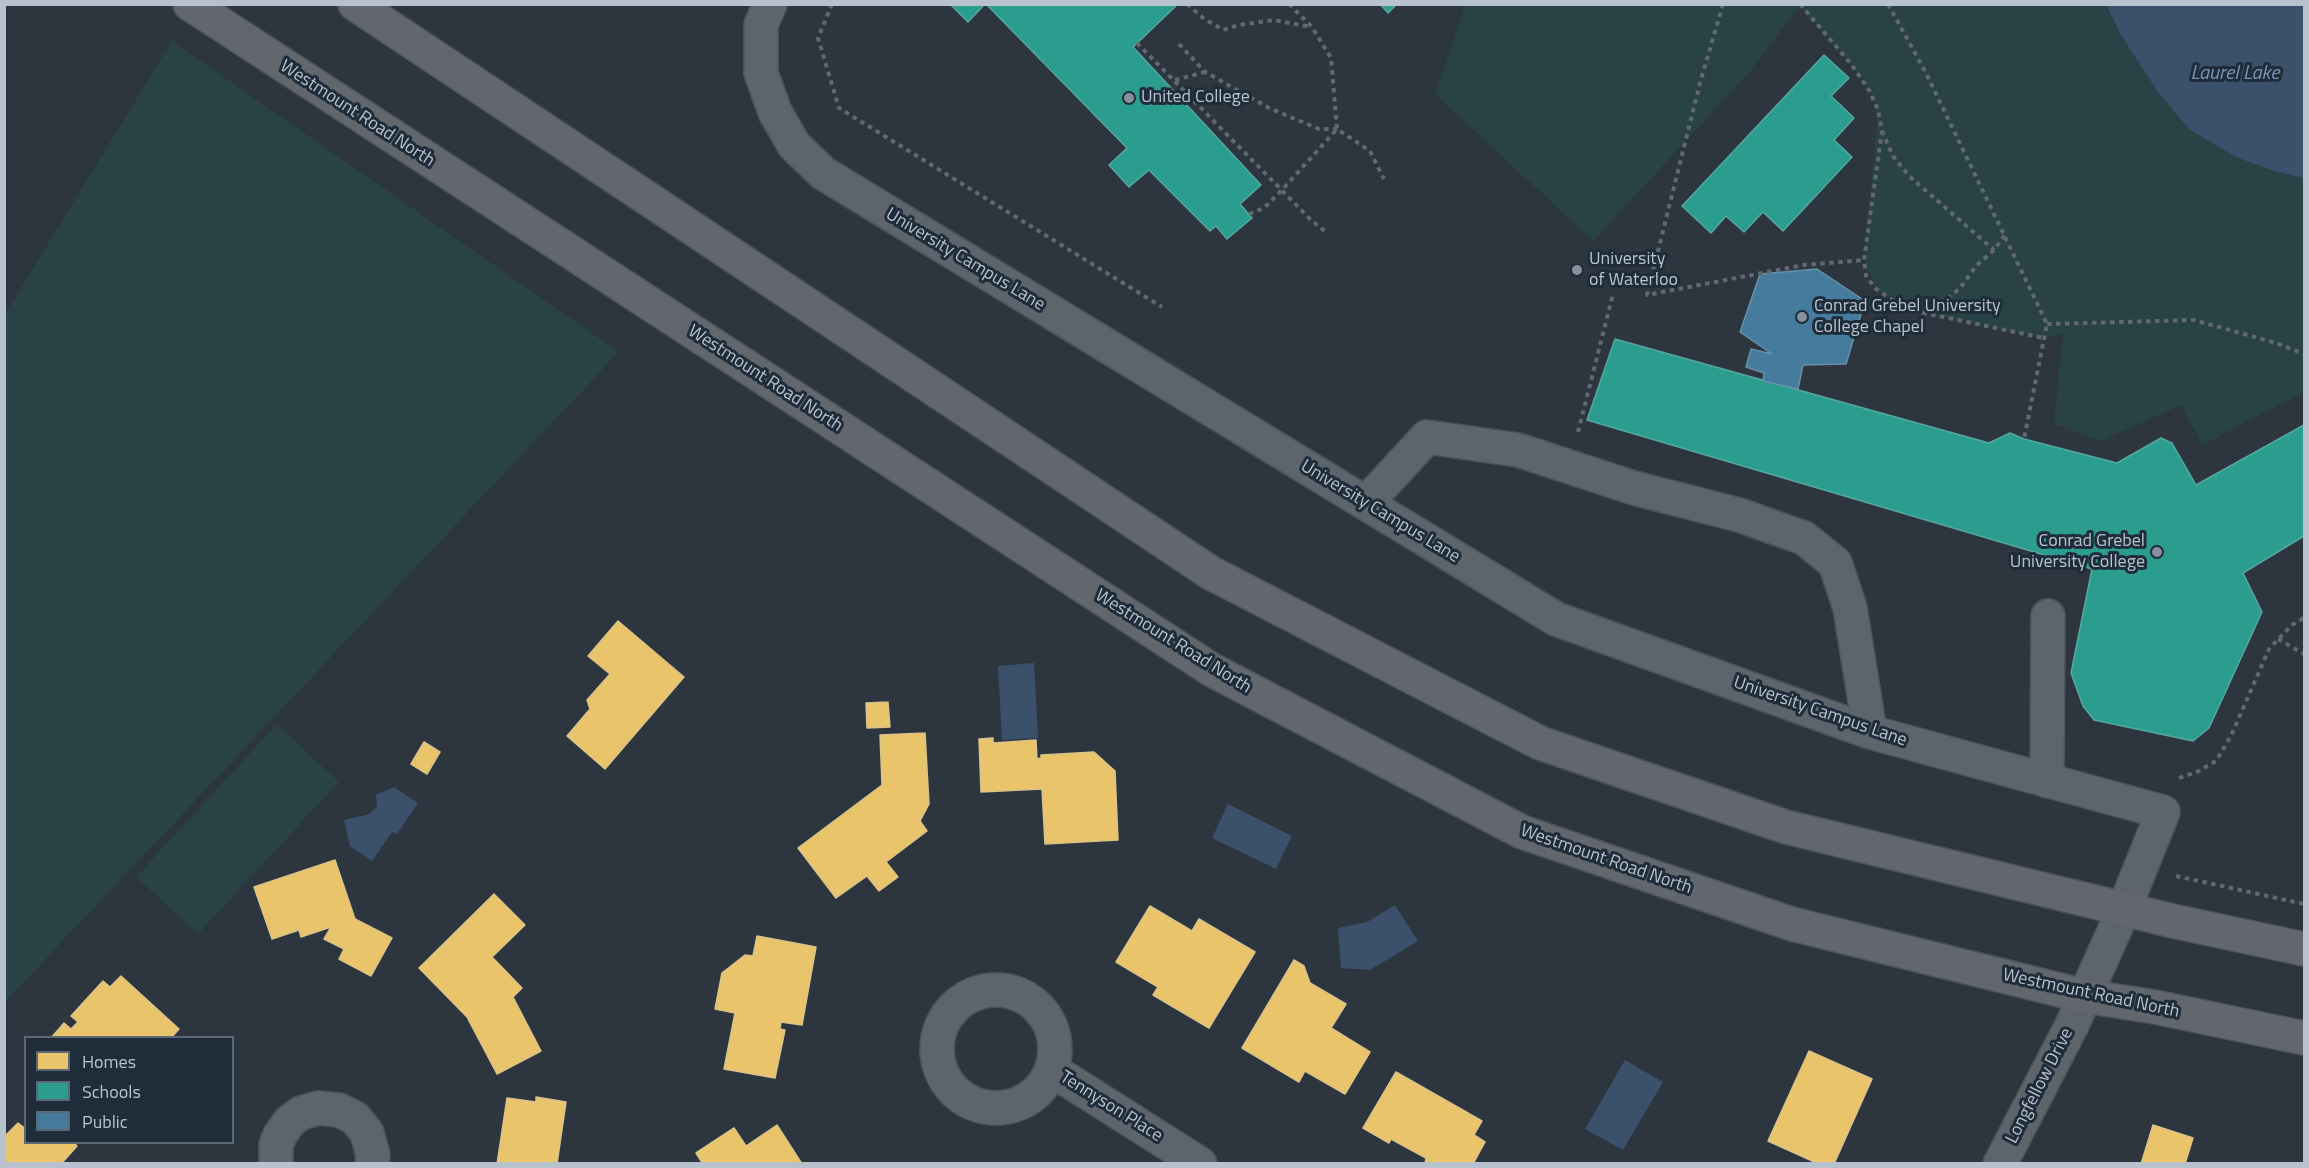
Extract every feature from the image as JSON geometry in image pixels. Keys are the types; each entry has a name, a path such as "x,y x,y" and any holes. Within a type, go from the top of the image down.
{"main road":[{"name":"Westmount Road North","path":"190,4 1212,670 1522,832 1792,924 2084,996 2155,1007 2304,1038"},
{"path":"355,4 1211,573 1540,743 1786,827 2124,909 2304,949"}],"street":[{"name":"University Campus Lane","path":"770,4 761,25 761,73 775,112 794,145 824,173 1556,619 1870,732 2163,812"},
{"path":"1366,503 1427,437 1518,450 1634,488 1739,516 1804,538 1835,563 1850,608 1870,732"},
{"path":"2048,616 2048,781"},
{"name":"Longfellow Drive","path":"2000,1164 2072,1025 2124,909 2163,812"},
{"name":"Tennyson Place","path":"1052,1070 1200,1164"},
{"path":"276,1164 276,1145 290,1121 301,1113 318,1108 339,1110 355,1118 367,1133 373,1155 372,1164"}],"path":[{"path":"832,4 818,38 839,108 1162,307"},
{"path":"1187,4 1203,18 1223,30 1247,23 1274,20 1312,27"},
{"path":"1249,214 1264,207 1282,190 1338,129 1331,58 1312,27 1289,4"},
{"path":"1723,4 1700,83 1647,296 1804,265 1864,260"},
{"path":"1800,4 1869,90 1893,156 1909,176 1994,250"},
{"path":"1888,4 1926,73 2047,324 2024,439"},
{"path":"1137,43 1310,219 1327,233"},
{"path":"1179,44 1205,72 1269,108 1319,129 1338,129 1370,151 1384,179"},
{"path":"1174,81 1205,72"},
{"path":"1882,131 1864,260 1866,276 1875,288 1899,305 1924,314 2044,338"},
{"path":"1924,314 1952,294 1976,266 1994,250 2005,235"},
{"path":"1576,443 1613,294"},
{"path":"2047,324 2194,320 2276,343 2304,354"},
{"path":"2169,778 2180,778 2216,761 2231,736 2269,649 2292,625 2304,618"},
{"path":"2278,639 2304,654"},
{"path":"2140,868 2304,904"}],"green space":[{"path":"1465,5 2105,5 2121,35 2274,171 2304,178 2304,392 2202,445 2181,405 2100,441 2054,424 2063,334 2044,338 1924,313 1875,288 1864,260 1878,110 1869,90 1851,64 1800,6 1747,75 1593,241 1435,94"},
{"path":"172,41 619,352 5,1002 5,314"},
{"path":"277,724 339,782 198,934 136,877"}],"water":[{"name":"Laurel Lake","path":"2106,5 2304,5 2304,178 2274,171 2236,157 2189,129 2158,92 2121,35"},
{"path":"1034,663 1038,738 1002,740 998,666"},
{"path":"394,787 418,803 397,834 392,832 372,861 350,846 344,820 370,814 377,806 376,795"},
{"path":"1228,804 1292,836 1276,869 1212,838"},
{"path":"1395,905 1418,941 1370,970 1341,968 1338,928 1367,922"},
{"path":"1625,1060 1663,1082 1623,1150 1585,1129"}],"building: Homes":[{"path":"618,621 684,677 605,769 567,736 590,709 587,700 610,674 588,656"},
{"path":"888,702 890,727 867,728 866,703"},
{"path":"925,733 929,804 920,821 927,831 886,862 898,877 879,891 867,876 836,898 798,848 882,785 880,735"},
{"path":"993,738 993,743 1036,740 1037,759 1041,758 1041,755 1094,752 1115,771 1118,840 1045,844 1042,789 981,792 979,739"},
{"path":"424,742 440,752 427,774 411,764"},
{"path":"335,860 355,919 392,938 371,976 339,959 344,949 324,939 331,927 301,937 299,930 272,939 254,887"},
{"path":"494,894 525,925 492,957 522,988 513,997 541,1051 497,1074 467,1017 419,968"},
{"path":"1150,906 1192,931 1199,919 1255,952 1209,1028 1153,995 1158,987 1116,962"},
{"path":"757,936 816,947 802,1025 781,1022 780,1029 785,1030 775,1078 724,1069 735,1013 715,1009 722,973 745,955 753,956"},
{"path":"1294,960 1304,966 1310,983 1346,1004 1331,1028 1370,1052 1345,1094 1305,1071 1299,1082 1242,1048"},
{"path":"121,976 179,1029 173,1036 53,1036 64,1023 71,1029 78,1022 71,1016 103,981 110,987"},
{"path":"1809,1051 1872,1079 1834,1164 1819,1164 1768,1141"},
{"path":"1396,1072 1482,1121 1474,1135 1485,1142 1473,1164 1425,1164 1426,1158 1391,1139 1389,1143 1363,1128"},
{"path":"536,1097 566,1102 557,1164 497,1164 507,1098 536,1102"},
{"path":"18,1123 24,1128 24,1144 75,1144 77,1146 61,1164 4,1164 6,1150 4,1137"},
{"path":"777,1125 802,1164 703,1164 696,1153 734,1128 746,1146"},
{"path":"2153,1125 2193,1138 2185,1164 2141,1164"}],"building: Schools":[{"path":"950,4 985,4 968,22"},
{"name":"United College","path":"986,4 1178,4 1133,47 1261,185 1240,204 1252,218 1227,239 1216,226 1210,231 1149,170 1129,187 1109,165 1127,148"},
{"path":"1380,4 1397,4 1388,13"},
{"path":"1824,55 1849,78 1831,96 1854,118 1834,140 1852,157 1783,231 1763,212 1744,232 1726,216 1711,233 1682,206"},
{"name":"Conrad Grebel University College","path":"1615,339 1989,443 2010,433 2024,439 2117,463 2161,438 2172,443 2196,485 2304,425 2304,536 2243,573 2262,612 2209,728 2193,741 2094,720 2083,706 2071,673 2092,569 1587,420"}],"building: Public":[{"path":"1817,269 1865,301 1846,364 1803,365 1798,389 1763,381 1764,373 1746,367 1751,349 1772,354 1740,332 1760,274"}],"place":[{"name":"United College","path":"1129,98"},
{"name":"University of Waterloo","path":"1577,270"},
{"name":"Conrad Grebel University College Chapel","path":"1802,317"},
{"name":"Conrad Grebel University College","path":"2157,552"}]}
